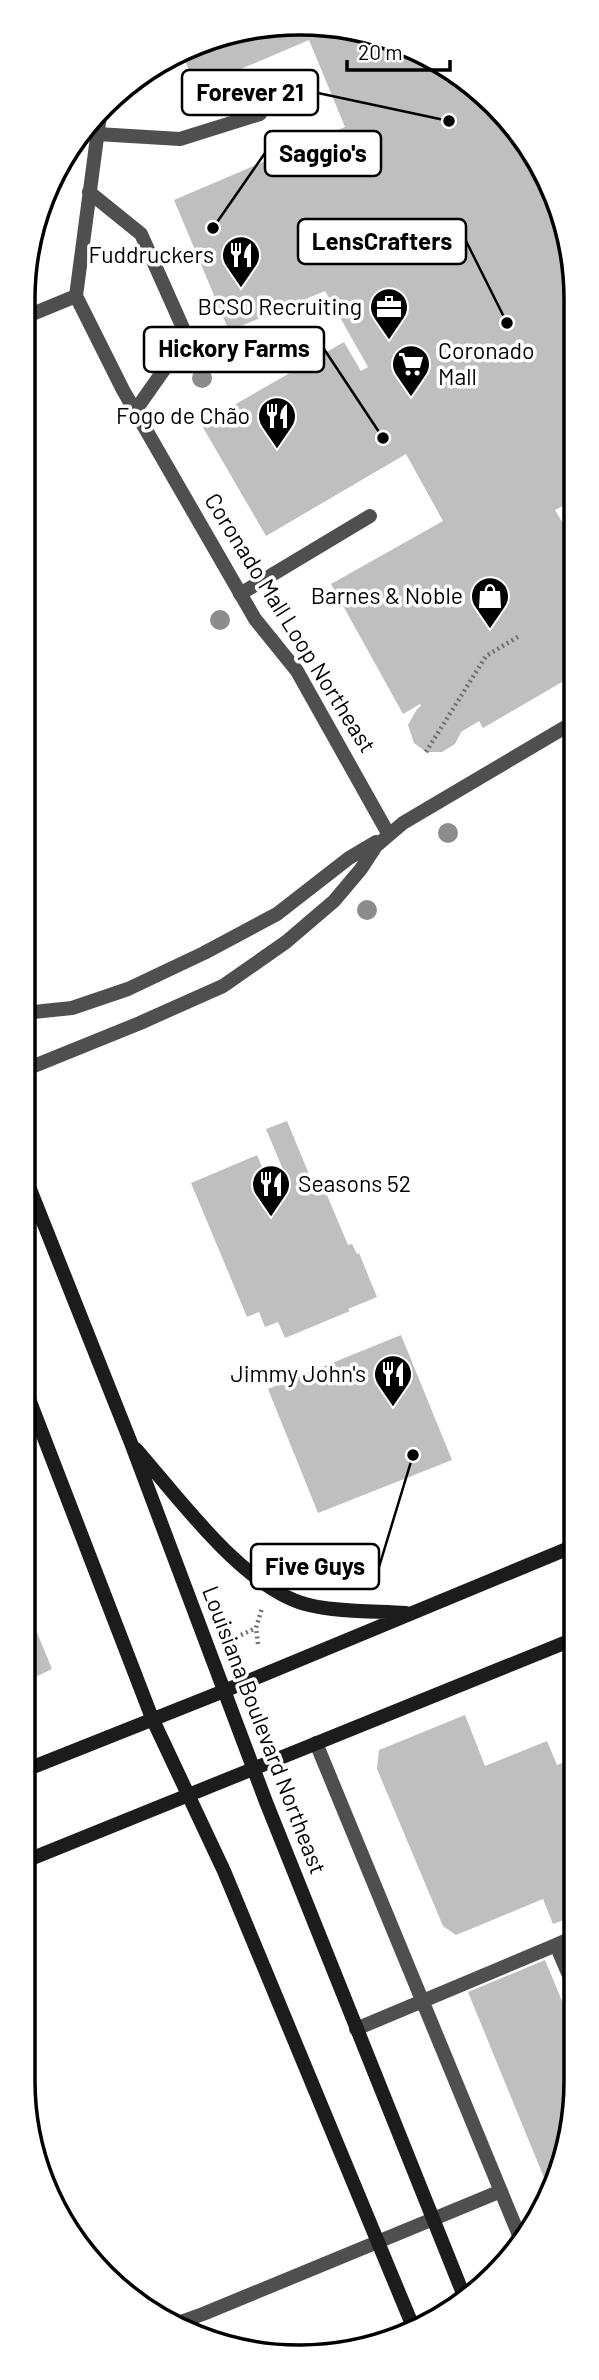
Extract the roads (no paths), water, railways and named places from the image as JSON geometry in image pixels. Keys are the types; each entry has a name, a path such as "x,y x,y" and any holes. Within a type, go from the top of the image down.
{"main road":[{"name":"Louisiana Boulevard Northeast","path":"35,1202 131,1443 253,1768 461,2290"},
{"path":"35,1426 152,1718 224,1871 411,2321"},
{"path":"131,1443 203,1526 246,1569 280,1595 311,1606 409,1613"},
{"path":"35,1766 564,1550"},
{"path":"35,1857 564,1643"}],"street":[{"path":"97,134 180,139 260,114"},
{"path":"35,313 76,296 98,129"},
{"path":"89,192 141,234 187,337 135,411"},
{"name":"Coronado Mall Loop Northeast","path":"76,296 96,340 135,411 240,594 255,619 297,671 389,835"},
{"path":"240,594 370,516"},
{"path":"35,1066 141,1023 223,986 286,942 334,901 376,846 418,813 564,728"},
{"path":"35,1012 72,1009 128,989 204,953 277,914 349,858 389,835"},
{"path":"316,1743 517,2230"},
{"path":"356,2029 564,1941"},
{"path":"556,1945 564,1964"},
{"path":"187,2320 501,2191"}],"place":[{"name":"Forever 21","path":"449,121"},
{"name":"Saggio's","path":"213,228"},
{"name":"Fuddruckers","path":"241,289"},
{"name":"LensCrafters","path":"507,323"},
{"name":"BCSO Recruiting","path":"389,341"},
{"name":"Coronado Mall","path":"411,398"},
{"name":"Hickory Farms","path":"383,438"},
{"name":"Fogo de Chão","path":"277,450"},
{"name":"Barnes & Noble","path":"490,630"},
{"name":"Seasons 52","path":"271,1218"},
{"name":"Jimmy John's","path":"393,1408"},
{"name":"Five Guys","path":"413,1455"}]}
